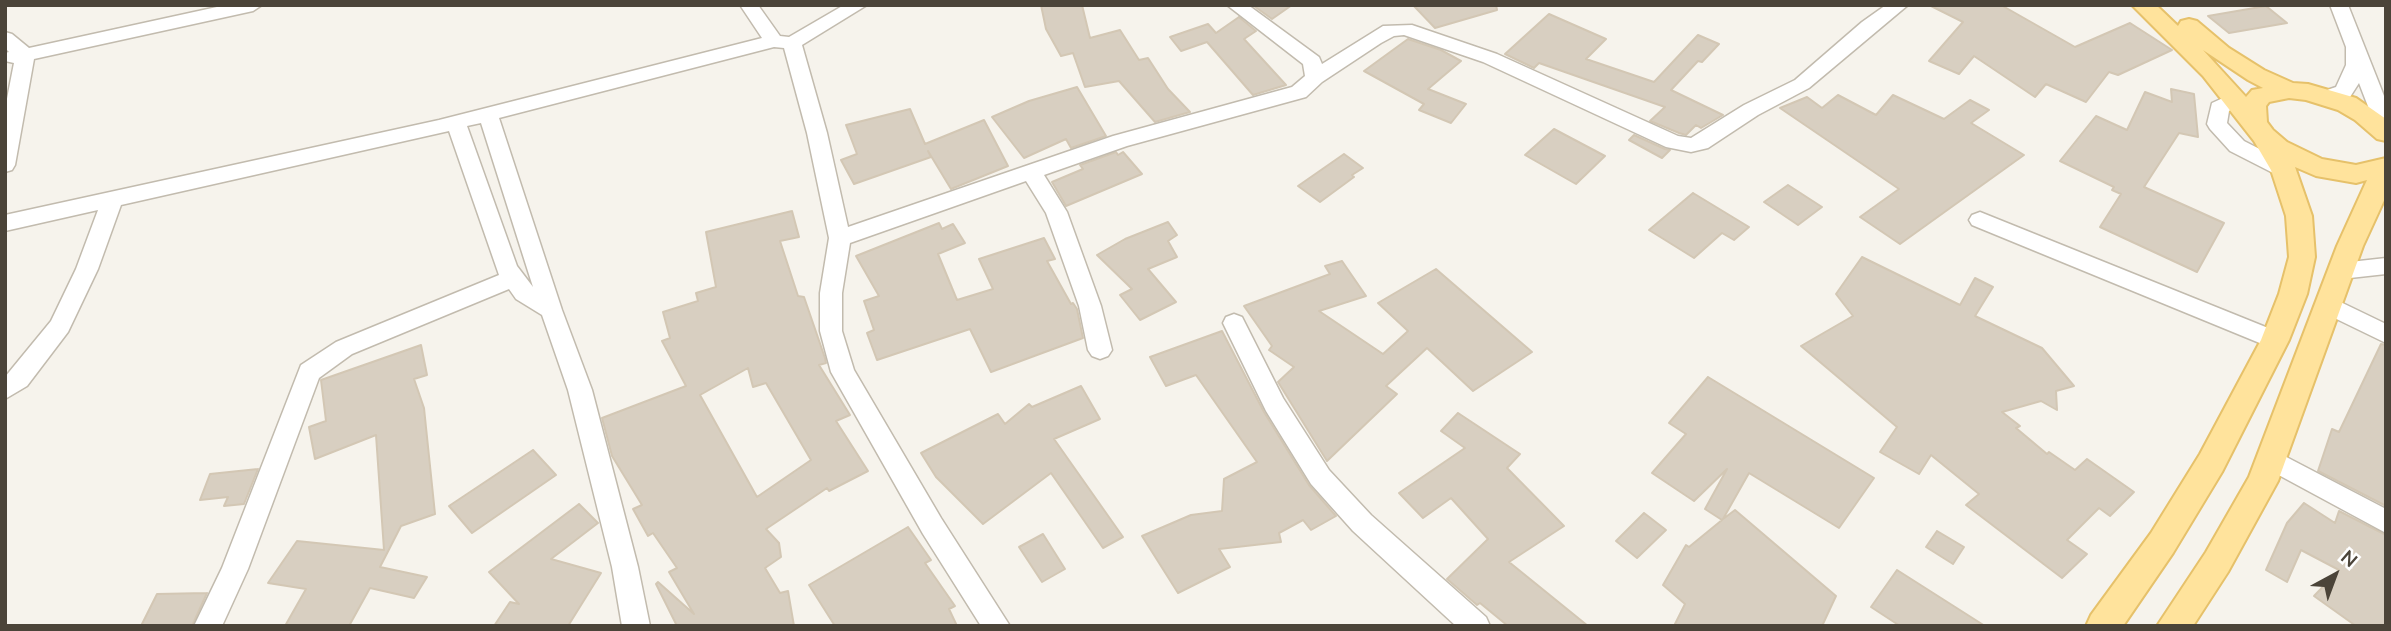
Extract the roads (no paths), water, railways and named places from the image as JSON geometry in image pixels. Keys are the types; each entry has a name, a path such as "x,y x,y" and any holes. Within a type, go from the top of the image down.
{"main road":[{"path":"2143,5 2211,71 2260,130 2296,158 2336,172 2384,180 2341,271 2263,481 2217,562 2174,626"},
{"path":"2162,5 2221,53 2256,75 2289,90 2328,97 2364,114 2386,133"},
{"path":"2103,626 2162,543 2211,463 2275,340 2293,294 2302,257 2299,216 2284,170 2252,113 2254,103 2261,96 2289,90"}],"street":[{"path":"15,57 253,5"},
{"path":"749,5 783,42 817,133 840,238 831,293 831,331 842,372 932,526 996,626"},
{"path":"5,223 456,123 783,42 858,5"},
{"path":"1236,5 1312,61 1315,78"},
{"path":"840,238 1120,141 1299,92 1315,78 1391,30 1405,29 1490,58 1576,95 1673,142 1691,145 1701,143 1751,110 1802,84 1869,26 1899,5"},
{"path":"2339,5 2386,127"},
{"path":"5,37 15,57 5,165"},
{"path":"2328,97 2343,92 2351,81 2356,65 2354,39"},
{"path":"2234,99 2219,108 2217,124 2237,146 2284,170"},
{"path":"488,114 551,310 580,390 625,567 636,626"},
{"path":"456,123 507,269 524,293 551,310"},
{"path":"1031,172 1056,212 1090,306 1100,350"},
{"path":"5,390 19,379 60,326 87,269 112,201"},
{"path":"1979,219 2275,340"},
{"path":"2341,271 2386,266"},
{"path":"208,626 236,569 309,372 344,348 513,278"},
{"path":"2328,304 2386,334"},
{"path":"1234,323 1274,404 1320,477 1362,523 1476,626"},
{"path":"2271,459 2386,522"}]}
